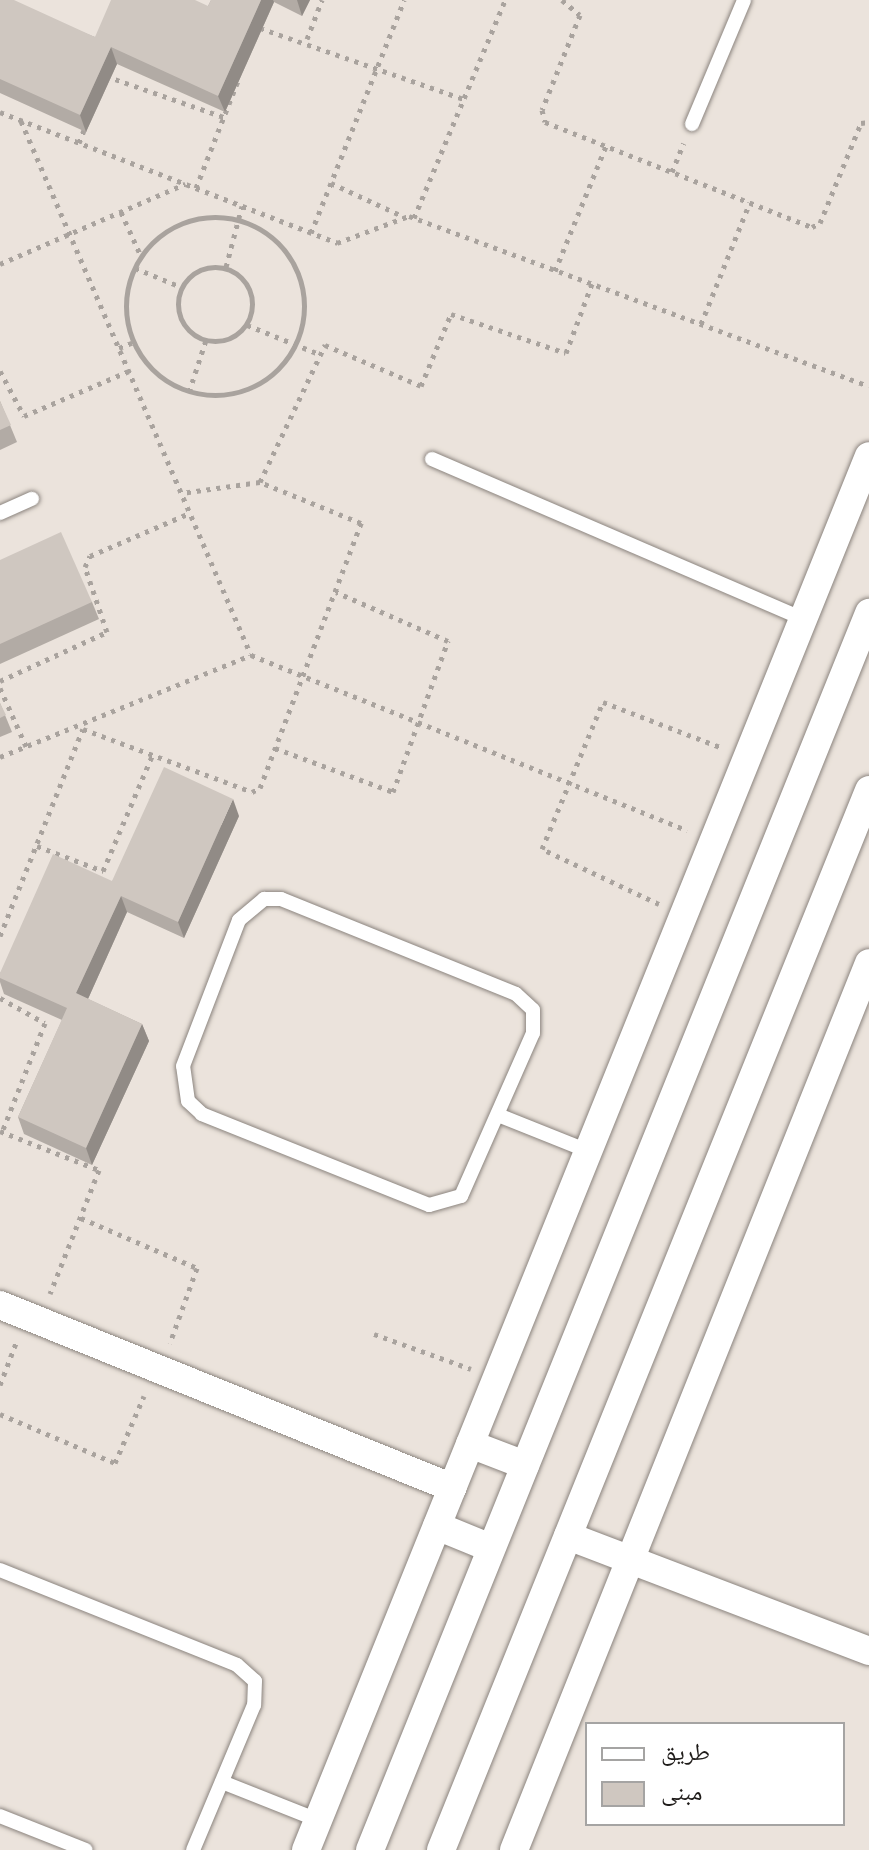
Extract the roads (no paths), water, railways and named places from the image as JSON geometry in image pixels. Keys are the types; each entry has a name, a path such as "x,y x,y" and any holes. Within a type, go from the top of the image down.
{"street":[{"path":"306,1850 869,456"},
{"path":"370,1850 869,613"},
{"path":"441,1850 869,790"},
{"path":"514,1850 869,963"},
{"path":"22,1314 452,1488"},
{"path":"470,1444 525,1465"},
{"path":"437,1526 491,1548"},
{"path":"568,1536 869,1651"}],"lane":[{"path":"692,124 744,0"},
{"path":"432,459 803,619"},
{"path":"0,513 32,499"},
{"path":"281,899 526,1000 536,1022 498,1115 461,1196 429,1205 202,1114 182,1084 183,1066 250,907 281,899"},
{"path":"498,1115 588,1151"},
{"path":"0,1570 248,1671 257,1693 193,1850"},
{"path":"222,1782 318,1820"},
{"path":"0,1816 86,1850"}]}
